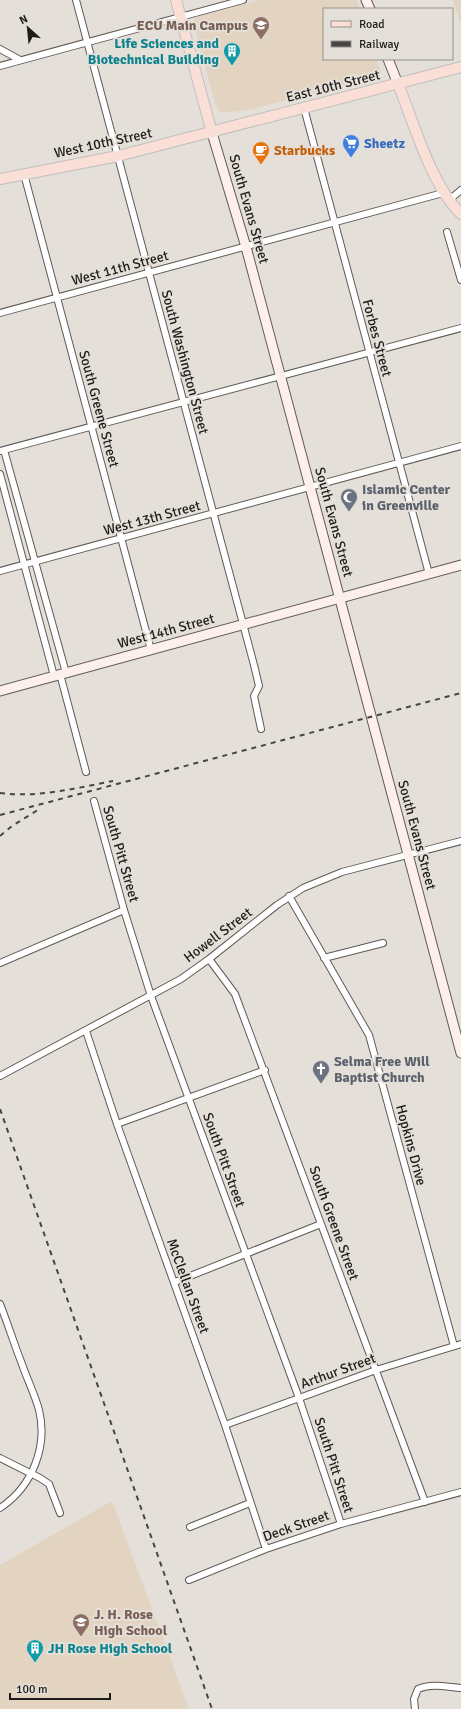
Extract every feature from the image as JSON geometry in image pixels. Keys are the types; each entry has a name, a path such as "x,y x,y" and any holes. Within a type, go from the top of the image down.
{"main road":[{"name":"South Evans Street","path":"176,0 281,375 461,1053"},
{"path":"388,60 436,180 446,196 461,214"},
{"name":"East 10th Street","path":"212,133 461,67"},
{"name":"West 10th Street","path":"0,179 118,156 212,133"},
{"name":"West 14th Street","path":"0,690 461,565"}],"street":[{"name":"South Washington Street","path":"76,0 244,625 259,686 254,696 262,729"},
{"path":"0,66 244,0"},
{"path":"0,49 20,60"},
{"name":"Forbes Street","path":"304,108 429,574"},
{"name":"South Greene Street","path":"24,174 151,650"},
{"path":"446,196 461,190"},
{"name":"West 11th Street","path":"0,313 334,223 446,196"},
{"path":"447,232 461,280"},
{"path":"86,772 60,674 35,562 2,451 461,328"},
{"name":"West 13th Street","path":"0,571 461,446"},
{"path":"0,474 24,564 60,674"},
{"name":"South Pitt Street","path":"94,801 124,910 151,996 299,1398 341,1524"},
{"name":"Howell Street","path":"0,1076 151,996 181,978 209,959 289,896 323,879 461,841"},
{"name":"Hopkins Drive","path":"289,896 369,1035 454,1346"},
{"path":"0,963 124,910"},
{"path":"324,958 383,943"},
{"name":"South Greene Street","path":"209,959 235,994 265,1070 425,1502"},
{"name":"McClellan Street","path":"86,1031 117,1124 175,1282 225,1425 266,1549"},
{"path":"117,1124 265,1070"},
{"path":"175,1282 321,1224"},
{"path":"0,1304 39,1409 42,1429 40,1449 31,1473 23,1488 10,1502 0,1508"},
{"name":"Arthur Street","path":"225,1425 376,1370 461,1344"},
{"path":"0,1458 31,1473 49,1484 60,1513"},
{"name":"Deck Street","path":"189,1580 266,1549 341,1524 461,1492"},
{"path":"190,1527 250,1503"},
{"path":"415,1709 414,1699 418,1690 430,1686 461,1688"}],"shaded area":[{"name":"ECU Main Campus","path":"261,0 357,0 360,8 323,8 323,60 376,60 380,69 377,77 252,109 222,113 216,107 193,20 199,16"},
{"path":"453,0 461,0 461,25"},
{"name":"J. H. Rose High School","path":"112,1501 189,1709 0,1709 0,1565"}],"railway":[{"path":"0,815 461,693"},
{"path":"0,793 43,793 113,781"},
{"path":"0,836 12,826 41,808"},
{"path":"0,1109 212,1709"}],"place":[{"name":"ECU Main Campus","path":"261,40"},
{"name":"Life Sciences and Biotechnical Building","path":"232,66"},
{"name":"Sheetz","path":"351,158"},
{"name":"Starbucks","path":"261,165"},
{"name":"Islamic Center in Greenville","path":"349,512"},
{"name":"Selma Free Will Baptist Church","path":"321,1084"},
{"name":"J. H. Rose High School","path":"81,1637"},
{"name":"JH Rose High School","path":"35,1663"}]}
